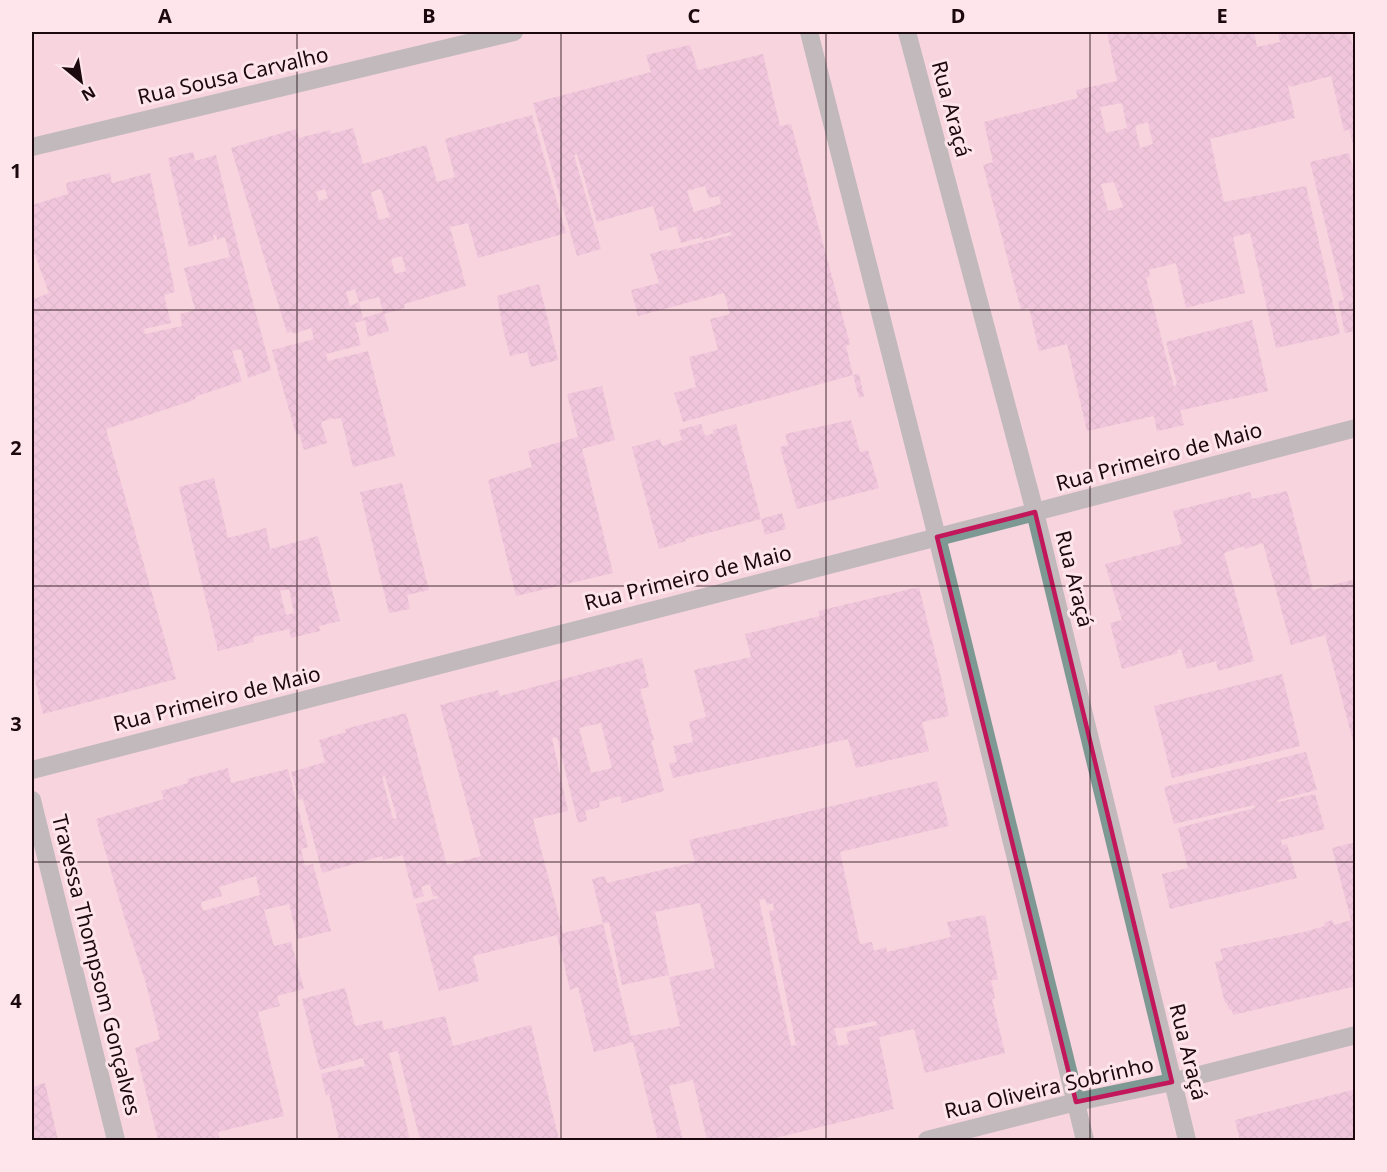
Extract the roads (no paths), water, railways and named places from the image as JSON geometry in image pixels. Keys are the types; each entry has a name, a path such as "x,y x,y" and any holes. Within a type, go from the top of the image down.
{"street":[{"name":"Rua Sousa Carvalho","path":"32,147 514,32"},
{"path":"809,32 937,537 1085,1140"},
{"name":"Rua Araçá","path":"907,32 1035,512 1187,1140"},
{"name":"Rua Primeiro de Maio","path":"32,770 1356,428"},
{"name":"Travessa Thompsom Gonçalves","path":"32,800 116,1140"},
{"name":"Rua Oliveira Sobrinho","path":"927,1140 1076,1102 1172,1082 1356,1035"}]}
